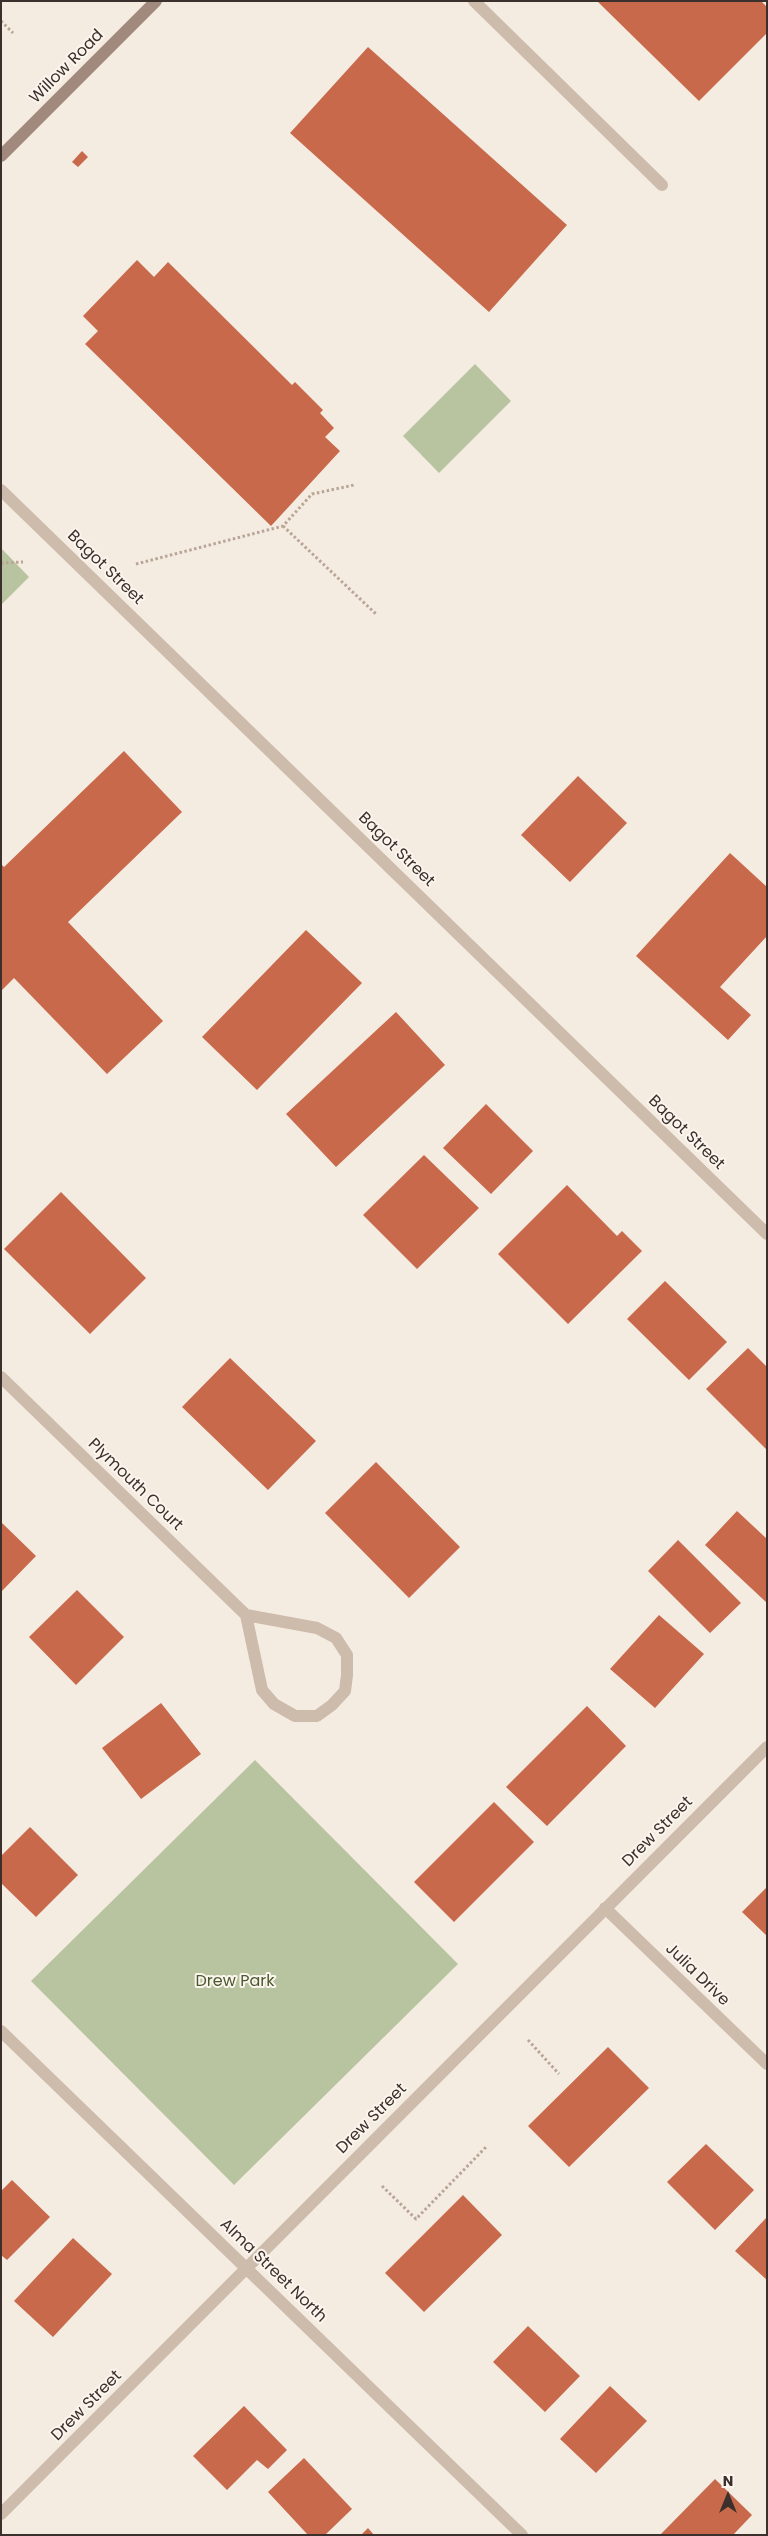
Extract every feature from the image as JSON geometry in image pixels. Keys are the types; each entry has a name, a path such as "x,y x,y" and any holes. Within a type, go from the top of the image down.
{"main road":[{"name":"Willow Road","path":"1,156 156,1"}],"street":[{"path":"474,1 662,185"},
{"name":"Bagot Street","path":"1,490 767,1234"},
{"name":"Plymouth Court","path":"1,1377 246,1616"},
{"path":"246,1616 317,1628 336,1638 346,1655 347,1675 345,1691 332,1705 317,1716 295,1716 274,1704 262,1690 246,1616"},
{"name":"Drew Street","path":"1,2514 767,1747"},
{"name":"Julia Drive","path":"605,1908 767,2064"},
{"name":"Alma Street North","path":"1,2031 522,2535"}],"path":[{"path":"1,21 13,33"},
{"path":"136,564 283,526 312,494 354,485"},
{"path":"283,526 377,616"},
{"path":"1,563 23,562"},
{"path":"528,2040 559,2074"},
{"path":"382,2186 416,2219 487,2146"}],"green space":[{"path":"475,364 511,401 439,473 403,436"},
{"path":"1,548 29,577 1,605"},
{"name":"Drew Park","path":"255,1760 458,1964 234,2185 31,1981"}],"building":[{"path":"597,1 761,1 767,7 767,33 699,101"},
{"path":"368,47 567,225 489,312 290,133"},
{"path":"82,151 88,157 78,167 72,162"},
{"path":"137,260 154,277 168,262 292,385 295,382 323,410 320,413 334,428 325,437 340,451 271,526 85,344 98,331 83,316"},
{"path":"124,751 182,812 68,922 163,1021 107,1074 14,978 1,991 1,864 4,867"},
{"path":"578,776 627,823 570,882 521,835"},
{"path":"730,853 767,887 767,936 720,987 751,1015 728,1040 636,956"},
{"path":"306,930 362,983 257,1090 202,1037"},
{"path":"396,1012 445,1065 336,1167 286,1114"},
{"path":"486,1104 533,1151 491,1194 443,1148"},
{"path":"424,1155 479,1208 417,1269 363,1215"},
{"path":"567,1185 617,1236 622,1231 642,1251 568,1324 498,1254"},
{"path":"61,1192 146,1278 90,1334 4,1249"},
{"path":"665,1281 727,1342 689,1380 627,1319"},
{"path":"748,1348 767,1367 767,1450 706,1389"},
{"path":"230,1358 316,1441 268,1490 182,1407"},
{"path":"376,1462 460,1547 409,1598 325,1513"},
{"path":"737,1511 767,1539 767,1603 705,1545"},
{"path":"1,1522 36,1556 1,1592"},
{"path":"678,1540 741,1603 710,1633 648,1571"},
{"path":"77,1590 124,1637 76,1685 29,1637"},
{"path":"659,1615 704,1654 655,1708 610,1669"},
{"path":"161,1703 201,1754 141,1799 102,1748"},
{"path":"587,1706 626,1746 547,1826 506,1787"},
{"path":"494,1802 534,1842 454,1922 414,1882"},
{"path":"30,1827 78,1875 36,1917 1,1883 1,1856"},
{"path":"767,1887 767,1936 742,1912"},
{"path":"608,2047 649,2088 569,2167 528,2126"},
{"path":"706,2144 754,2190 715,2230 667,2182"},
{"path":"12,2180 50,2217 7,2260 1,2255 1,2191"},
{"path":"463,2195 502,2235 424,2312 385,2273"},
{"path":"767,2217 767,2280 735,2251"},
{"path":"73,2238 112,2274 53,2337 14,2301"},
{"path":"528,2326 580,2376 545,2412 493,2362"},
{"path":"610,2386 647,2421 596,2473 560,2439"},
{"path":"244,2406 287,2450 268,2469 257,2460 227,2490 193,2456"},
{"path":"304,2458 352,2509 325,2535 308,2535 268,2492"},
{"path":"715,2479 752,2515 733,2535 660,2535"},
{"path":"368,2528 374,2535 361,2535"}]}
